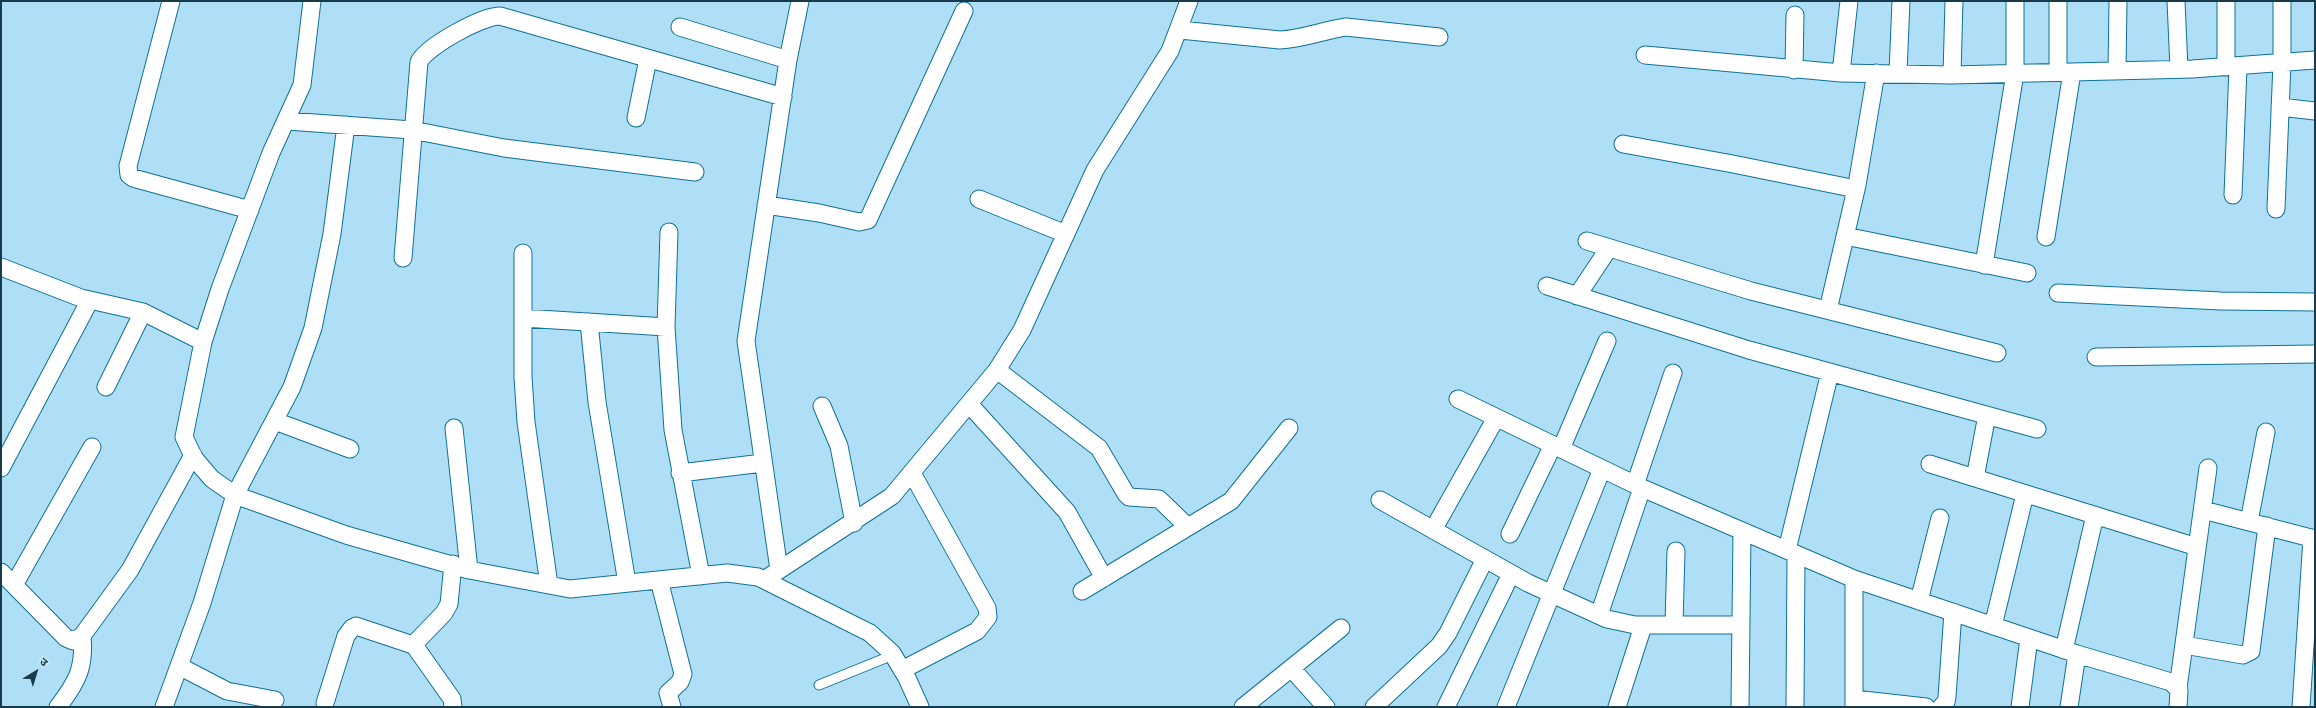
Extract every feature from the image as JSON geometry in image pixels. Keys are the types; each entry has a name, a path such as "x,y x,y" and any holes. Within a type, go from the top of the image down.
{"street":[{"path":"171,1 128,166 129,175 133,178 250,210"},
{"path":"312,1 302,86 271,153 203,342 184,436 193,456 212,479 235,495 346,535 453,564 469,570 549,585 570,588 727,573 758,577 870,633 893,655 920,707"},
{"path":"779,570 746,341 788,60 799,1"},
{"path":"764,580 854,523 892,496 997,370 1022,330 1094,170 1170,52 1180,30 1189,1"},
{"path":"1841,73 1849,1"},
{"path":"1898,73 1901,1"},
{"path":"1952,75 1954,1"},
{"path":"1984,265 2015,73 2015,1"},
{"path":"2046,237 2065,72 2058,1"},
{"path":"2117,71 2118,1"},
{"path":"2176,1 2179,69"},
{"path":"2226,1 2232,67 2233,195"},
{"path":"2276,209 2282,63 2282,1"},
{"path":"766,205 819,213 859,222 868,220 964,11"},
{"path":"1794,70 1795,15"},
{"path":"403,258 412,130 419,62 422,57 432,49 483,18 500,16 783,98"},
{"path":"680,27 788,60"},
{"path":"1180,30 1280,40 1294,39 1331,29 1346,27 1439,37"},
{"path":"1645,55 1794,70 1841,73 1952,75 2232,67 2315,60"},
{"path":"636,118 648,59"},
{"path":"1828,310 1856,189 1876,74"},
{"path":"2280,107 2315,111"},
{"path":"287,121 412,130 504,148 695,172"},
{"path":"164,707 202,603 235,495 292,387 313,328 332,234 346,125"},
{"path":"1623,144 1856,189"},
{"path":"979,199 1066,234"},
{"path":"669,232 666,327 673,430 680,473 701,576"},
{"path":"1845,236 2027,273"},
{"path":"1587,241 1751,291 1997,353"},
{"path":"1577,296 1609,248"},
{"path":"523,253 526,422 549,585"},
{"path":"1,267 90,300 143,312 203,342"},
{"path":"1547,286 1749,350 2037,429"},
{"path":"2058,293 2221,301 2315,302"},
{"path":"1,468 90,300"},
{"path":"106,387 143,312"},
{"path":"523,318 666,327"},
{"path":"589,322 597,402 627,583"},
{"path":"1510,534 1557,447 1607,341"},
{"path":"2096,357 2315,354"},
{"path":"997,370 1098,448 1126,494 1130,497 1159,500 1188,527"},
{"path":"1795,707 1792,552 1830,372"},
{"path":"1599,615 1673,373"},
{"path":"1458,399 1639,486 1854,579 2071,652 2171,682 2178,688"},
{"path":"969,404 1068,512 1104,578"},
{"path":"822,406 839,446 854,523"},
{"path":"1975,478 1987,415"},
{"path":"1433,530 1496,418"},
{"path":"275,421 350,449"},
{"path":"454,428 469,570"},
{"path":"1082,591 1231,501 1289,428"},
{"path":"2249,522 2266,432"},
{"path":"14,585 92,447"},
{"path":"1,572 66,638 73,641 82,636 130,570 193,456"},
{"path":"680,473 763,463"},
{"path":"1930,464 2197,547"},
{"path":"2178,707 2180,697 2178,688 2208,468"},
{"path":"1506,707 1602,469"},
{"path":"902,670 977,630 988,618 987,608 912,473"},
{"path":"1993,626 2025,494"},
{"path":"1380,500 1511,574 1551,594 1623,624 1643,626 1741,625"},
{"path":"2202,510 2314,539 2301,707"},
{"path":"2069,707 2071,652 2095,515"},
{"path":"1919,600 1940,518"},
{"path":"2184,645 2244,655 2251,651 2267,526"},
{"path":"1740,707 1742,531"},
{"path":"1674,625 1676,551"},
{"path":"1374,707 1439,646 1448,633 1486,559"},
{"path":"416,646 420,637 438,621 449,604 453,564"},
{"path":"1446,707 1511,574"},
{"path":"1854,579 1854,703 1926,707"},
{"path":"659,580 683,674 680,682 668,693 672,707"},
{"path":"1941,707 1946,702 1947,696 1953,612"},
{"path":"325,703 346,636 352,628 356,626 416,646 454,706"},
{"path":"1617,707 1643,626"},
{"path":"1252,705 1291,668 1341,628"},
{"path":"58,707 80,675 84,655 82,636"},
{"path":"2020,707 2029,638"},
{"path":"179,666 227,691 275,700"},
{"path":"1291,668 1326,707"}],"lane":[{"path":"819,685 893,655"}]}
